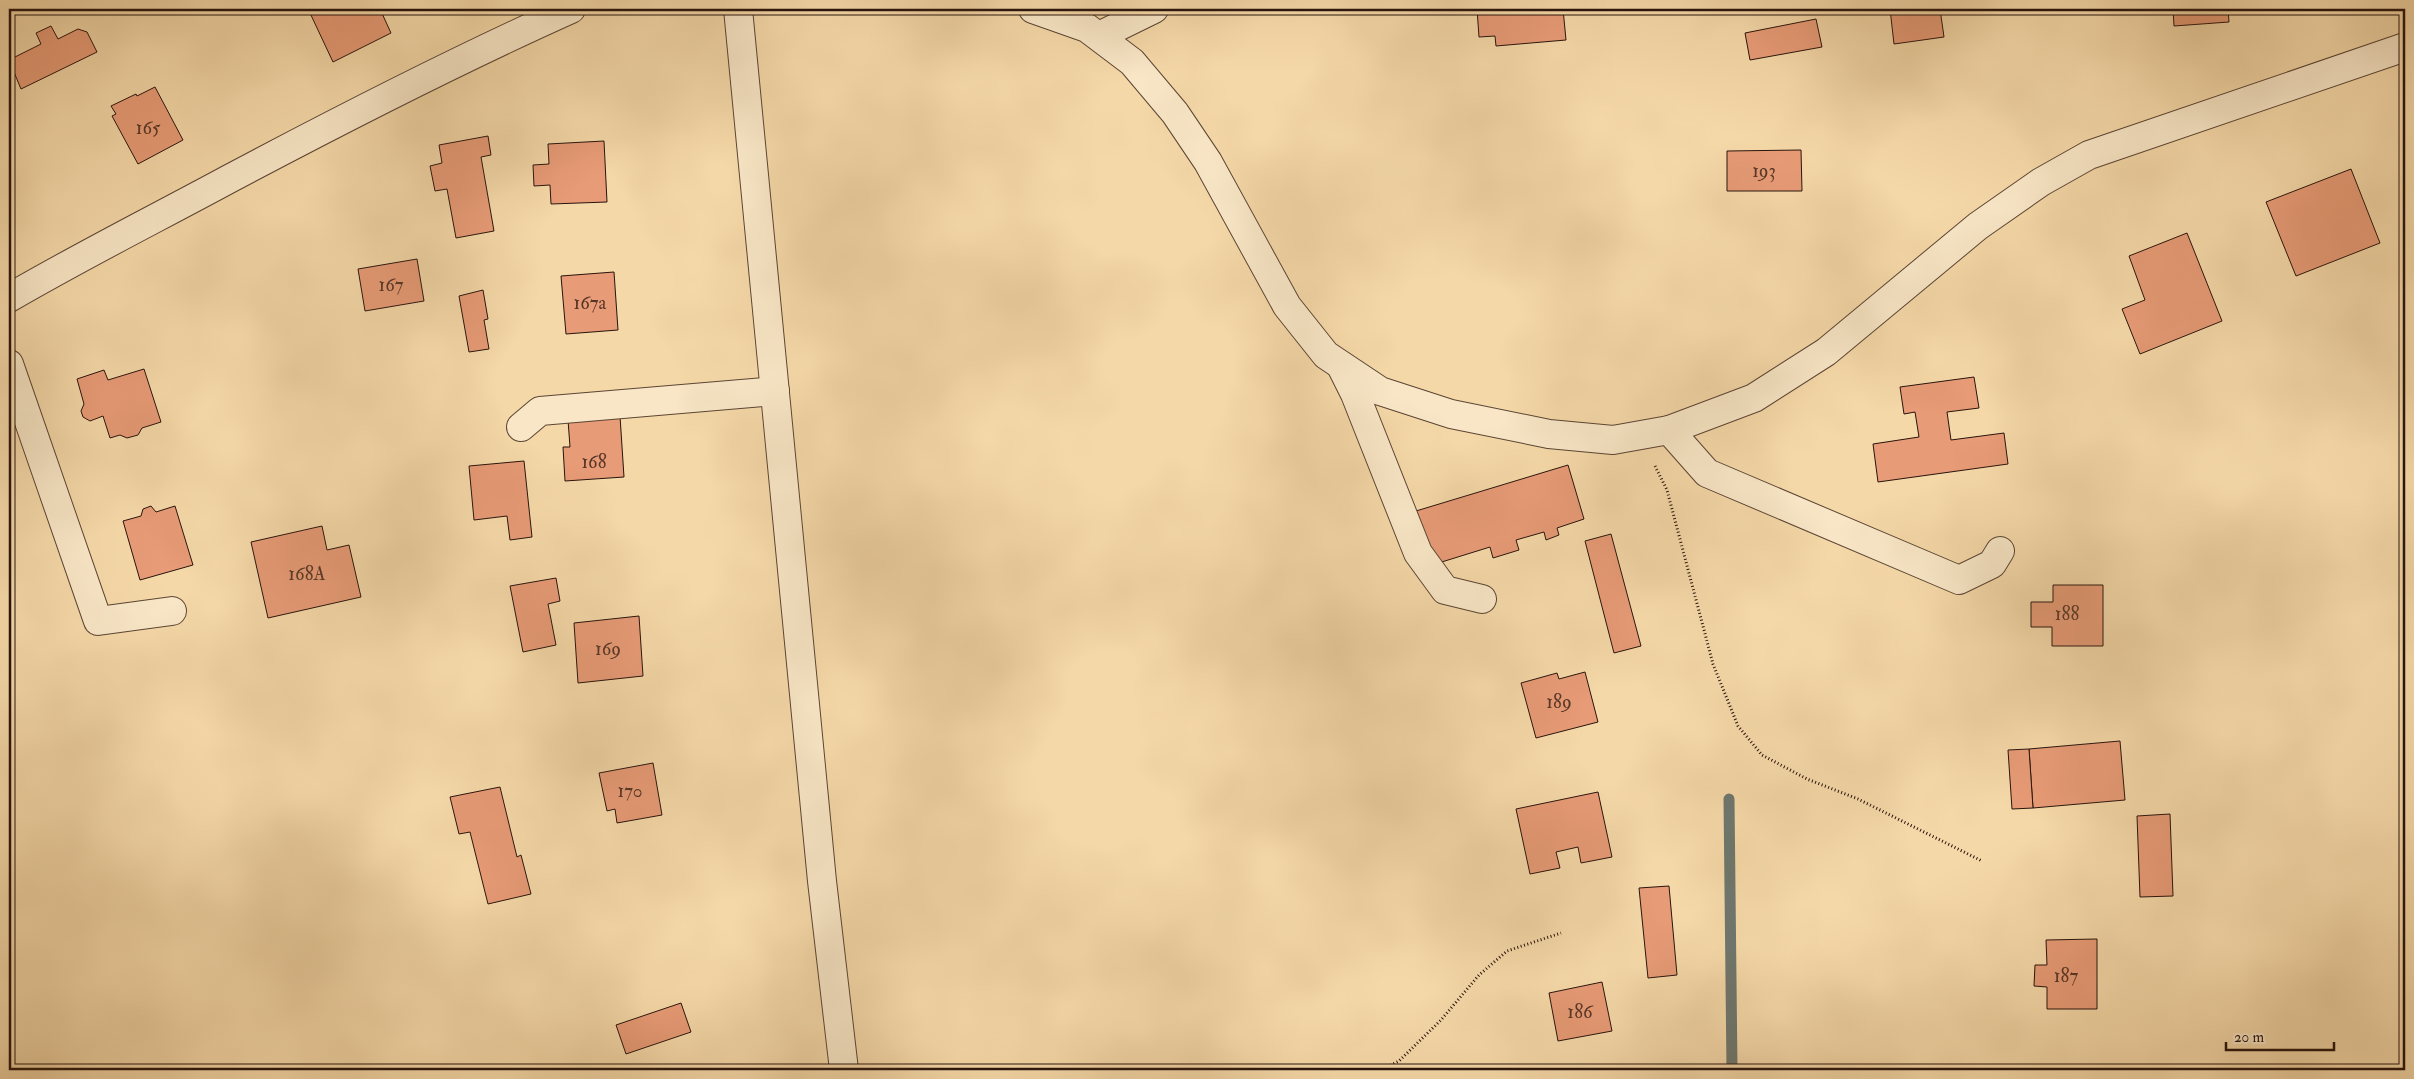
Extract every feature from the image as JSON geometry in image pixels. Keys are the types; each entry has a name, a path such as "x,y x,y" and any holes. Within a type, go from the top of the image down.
{"street":[{"path":"9,298 91,250 338,121 497,42 571,9"},
{"path":"738,9 822,881 844,1070"},
{"path":"1033,9 1088,28 1132,62 1175,113 1212,170 1287,306 1326,355 1380,391 1451,414 1549,434 1613,440 1669,430 1754,398 1826,352 1978,226 2040,182 2089,155 2405,47"},
{"path":"1099,36 1154,9"},
{"path":"9,364 98,621 172,610"},
{"path":"1340,364 1355,394 1418,552 1445,590 1482,599"},
{"path":"520,427 540,411 775,391"},
{"path":"1669,430 1707,474 1959,580 1992,564 2000,551"}],"path":[{"path":"1641,436 1667,490 1713,664 1738,726 1762,755 1807,779 1858,799 1982,861"},
{"path":"1381,1070 1398,1061 1413,1047 1441,1020 1479,976 1507,951 1561,933"}],"building":[{"path":"312,9 380,9 391,33 333,62 310,13 313,11"},
{"path":"1477,9 1563,9 1566,40 1496,46 1495,36 1479,37"},
{"path":"1890,9 1940,9 1944,37 1894,44"},
{"path":"2173,9 2228,9 2229,22 2174,26"},
{"path":"1816,19 1822,47 1750,60 1745,33"},
{"path":"51,26 58,39 78,29 87,32 97,52 21,89 9,60 41,44 36,33"},
{"path":"155,87 183,140 138,164 112,116 116,114 111,106"},
{"path":"488,136 491,155 481,157 494,231 456,238 447,189 435,191 430,166 442,163 439,145"},
{"path":"604,141 607,202 551,204 550,185 534,186 533,165 549,164 548,144"},
{"path":"1801,150 1802,191 1727,191 1727,151"},
{"path":"2351,169 2380,243 2296,276 2266,202"},
{"path":"2187,233 2222,321 2140,354 2122,309 2145,300 2129,256"},
{"path":"417,259 424,301 365,311 358,269"},
{"path":"614,272 618,330 566,334 561,276"},
{"path":"483,290 488,319 484,320 489,349 469,352 459,296"},
{"path":"144,369 161,422 142,428 138,435 127,438 120,435 110,438 103,416 90,421 83,417 81,411 84,404 77,379 104,370 108,380"},
{"path":"1974,377 1979,408 1947,412 1951,440 2004,433 2008,464 1878,482 1873,444 1919,437 1915,412 1904,414 1900,387"},
{"path":"620,416 624,477 565,481 563,447 570,447 568,420"},
{"path":"524,461 532,537 510,540 507,516 474,520 469,466"},
{"path":"1568,465 1584,519 1557,528 1559,535 1546,540 1544,532 1516,540 1519,550 1493,558 1490,547 1432,565 1416,511"},
{"path":"151,506 156,512 175,506 193,565 140,580 123,521 141,516 143,509"},
{"path":"322,526 327,550 349,545 361,597 268,618 251,542"},
{"path":"1611,534 1641,646 1614,653 1585,541"},
{"path":"556,578 560,601 548,604 556,645 523,652 510,586"},
{"path":"2053,585 2103,585 2103,646 2052,646 2052,627 2031,627 2031,602 2053,602"},
{"path":"639,616 643,676 578,683 574,623"},
{"path":"1585,672 1598,722 1536,738 1521,683 1557,673 1559,679"},
{"path":"2120,741 2125,800 2033,808 2029,749"},
{"path":"2029,749 2033,808 2012,809 2008,750"},
{"path":"653,763 662,815 617,823 615,809 607,811 599,773"},
{"path":"500,787 517,857 521,855 531,894 488,904 470,832 459,834 450,797"},
{"path":"1598,792 1612,857 1581,863 1578,847 1556,852 1560,868 1530,874 1516,809"},
{"path":"2170,814 2173,896 2140,897 2137,816"},
{"path":"1669,886 1677,975 1648,978 1639,888"},
{"path":"2097,939 2097,1009 2047,1009 2047,987 2034,986 2035,965 2047,965 2046,940"},
{"path":"1602,982 1612,1031 1558,1041 1549,993"},
{"path":"681,1003 691,1032 626,1054 616,1025"}],"waterway":[{"path":"1729,799 1732,1070"}]}
